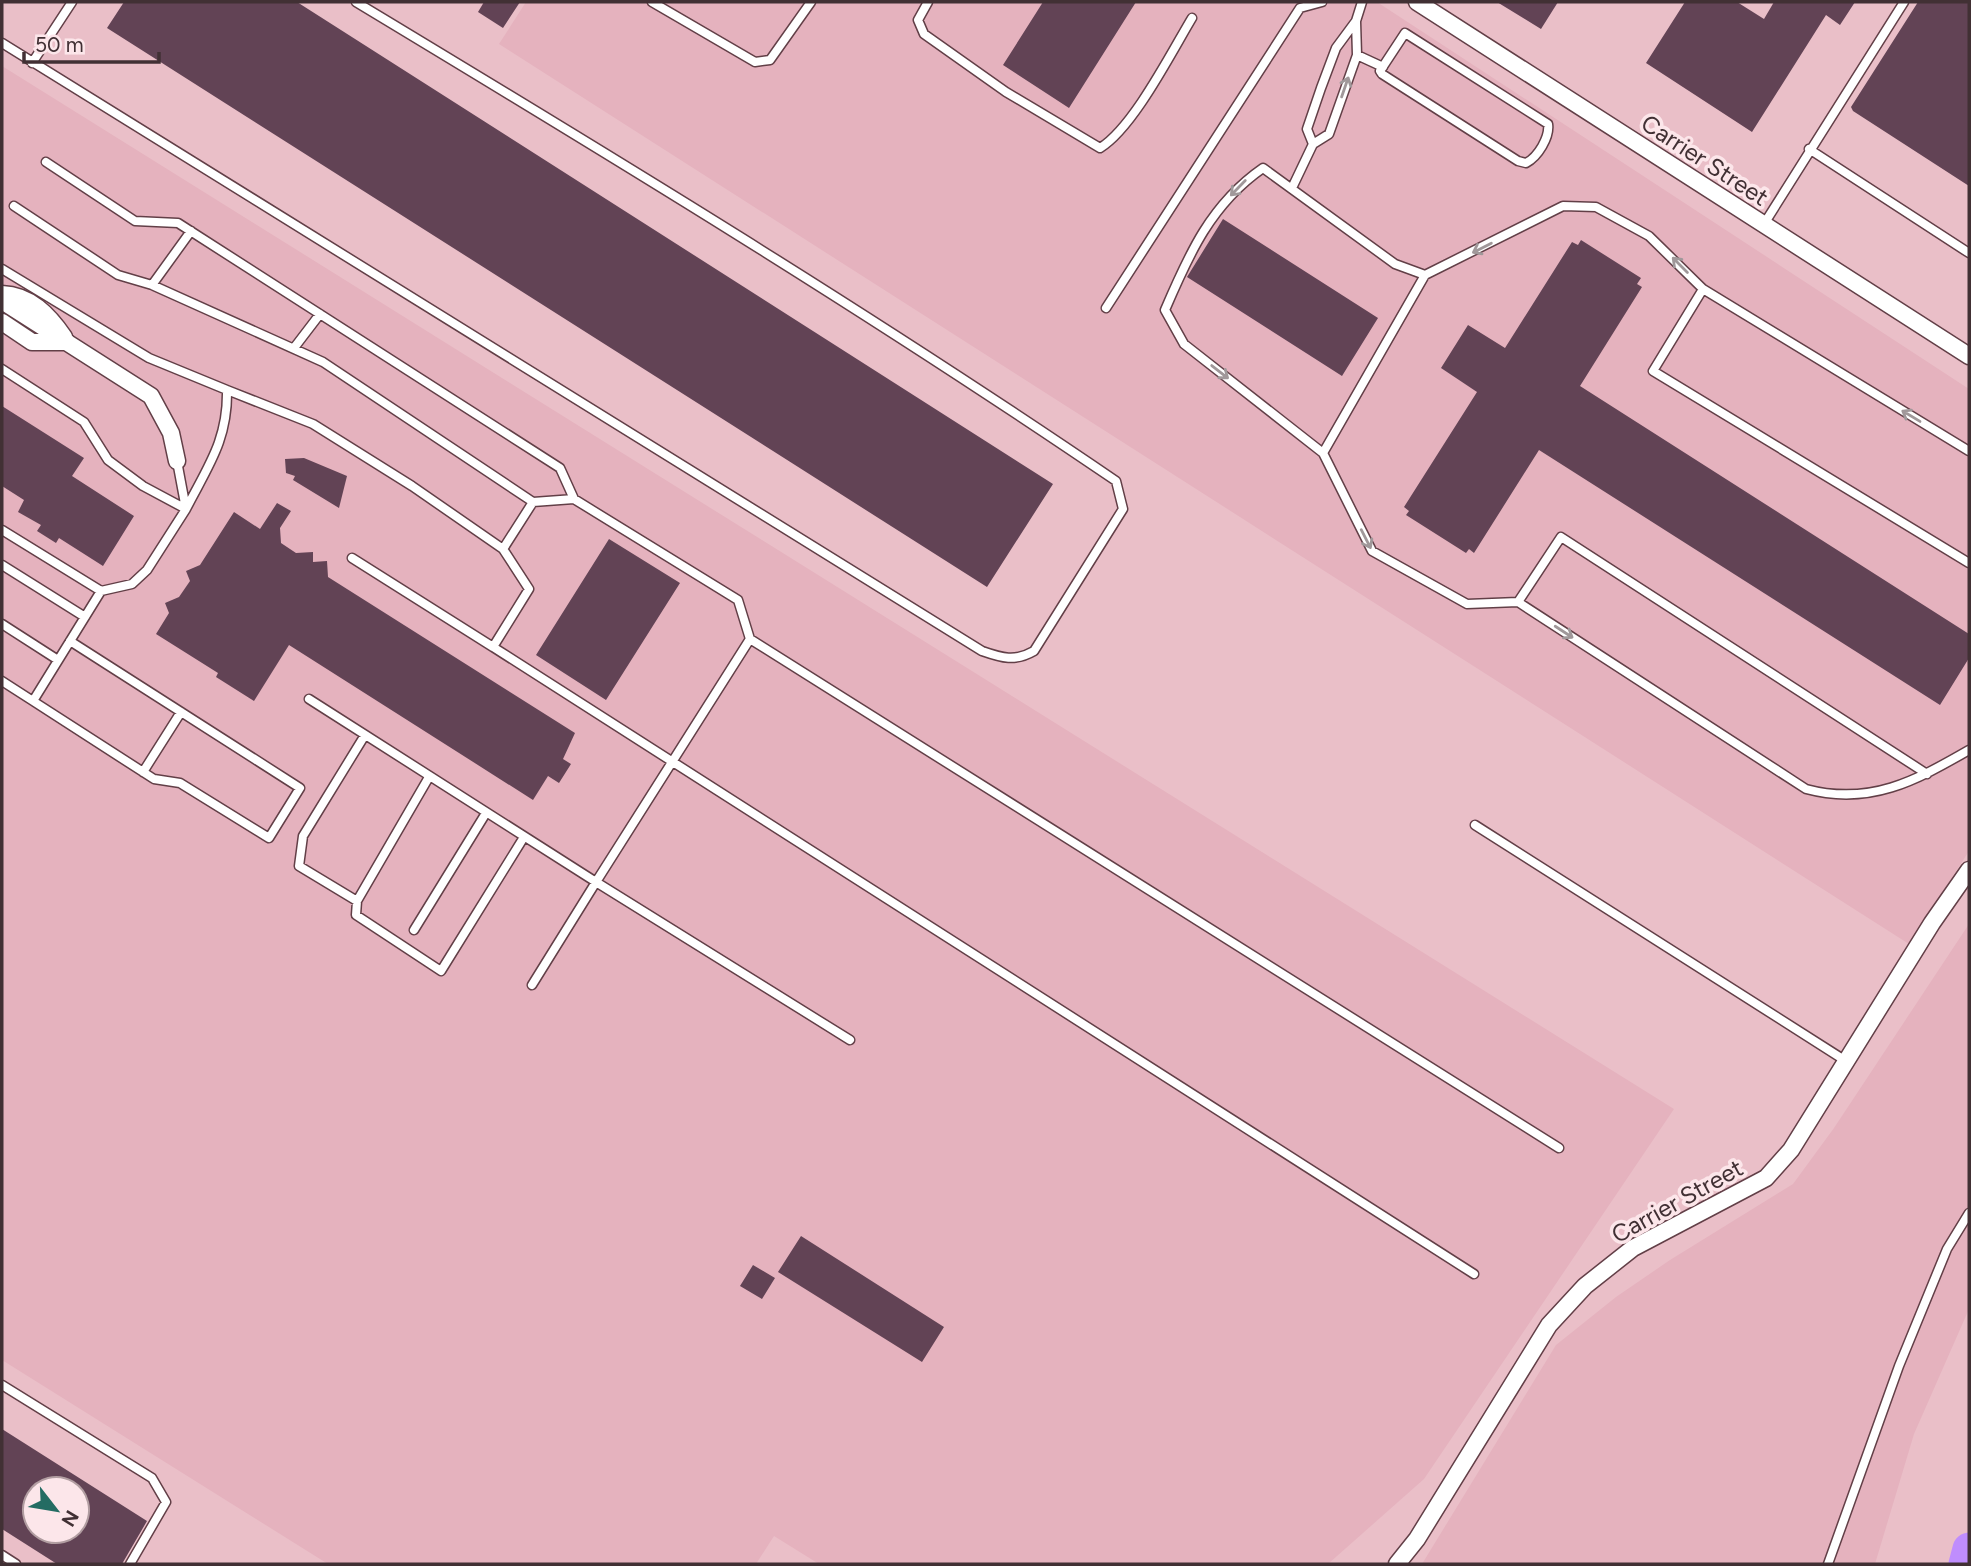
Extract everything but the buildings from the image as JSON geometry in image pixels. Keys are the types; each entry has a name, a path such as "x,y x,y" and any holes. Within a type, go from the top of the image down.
{"street":[{"name":"Carrier Street","path":"1417,2 1969,356"},
{"path":"2,294 13,295 50,316 67,342"},
{"path":"2,301 150,396 171,433 177,461"},
{"path":"2,322 32,342 67,342"},
{"name":"Carrier Street","path":"1398,1564 1418,1539 1549,1325 1585,1286 1633,1248 1766,1178 1791,1150 1932,923 1969,870"}],"lane":[{"path":"32,62 72,2"},
{"path":"2,43 982,651 999,658 1020,659 1034,651 1123,509 1116,481 961,375 738,233 356,2"},
{"path":"652,2 755,62 770,60 811,2"},
{"path":"928,2 918,20 924,34 1006,92 1100,148 1111,142 1129,120 1192,18"},
{"path":"1106,309 1300,8 1322,2"},
{"path":"1313,144 1307,129 1336,48 1356,21 1362,2"},
{"path":"1764,224 1904,2"},
{"path":"1292,188 1313,144 1329,134 1357,55 1356,21"},
{"path":"1408,33 1541,118 1548,124 1550,133 1533,160 1526,163 1518,161 1382,74 1383,67 1403,35 1408,33"},
{"path":"1357,55 1383,67"},
{"path":"1809,149 1969,254"},
{"path":"46,162 135,221 178,223 560,468 575,499 738,600 750,639 1559,1148"},
{"path":"1424,275 1395,264 1263,168 1239,185 1194,243 1165,310 1184,344 1323,453 1372,551 1467,604 1518,602 1806,789 1828,795 1868,794 1927,775 1969,750"},
{"path":"14,206 118,275 152,285 323,362 533,502 575,499"},
{"path":"1323,453 1424,275 1563,206 1596,207 1649,236 1703,289 1969,451"},
{"path":"152,285 191,231"},
{"path":"2,269 149,358 313,424 503,548 529,589 493,647"},
{"path":"1703,289 1653,370 1969,563"},
{"path":"293,348 320,314"},
{"path":"2,369 84,422 107,460 143,486 186,509"},
{"path":"33,701 101,592 132,584 147,570 186,509 214,455 227,419 227,390"},
{"path":"177,461 186,509"},
{"path":"503,548 533,502"},
{"path":"2,530 101,592"},
{"path":"1518,602 1561,537 1927,775"},
{"path":"352,558 1474,1274"},
{"path":"2,565 85,617"},
{"path":"2,624 58,660"},
{"path":"532,985 750,639"},
{"path":"2,681 154,779 180,783 269,838 300,788 70,641"},
{"path":"309,699 524,837 850,1040"},
{"path":"143,772 181,712"},
{"path":"357,901 299,866 303,836 365,735"},
{"path":"429,777 357,901 356,915 441,971 524,837"},
{"path":"414,930 486,813"},
{"path":"1475,825 1846,1061"},
{"path":"1828,1564 1899,1366 1947,1249 1969,1213"},
{"path":"3,1388 152,1478 166,1502 130,1564"},
{"path":"2,1556 16,1564"}],"shaded area":[{"path":"526,2 1377,2 1969,389 1969,851 1909,944 499,44"},
{"path":"2,66 1674,1109 1424,1479 1328,1564 819,1564 774,1536 756,1564 328,1564 2,1360"},
{"path":"1969,924 1969,1309 1914,1434 1875,1564 1422,1564 1556,1345 1616,1297 1670,1260 1793,1184 1834,1128"}],"waterway":[{"path":"1965,1564 1969,1549"}]}
